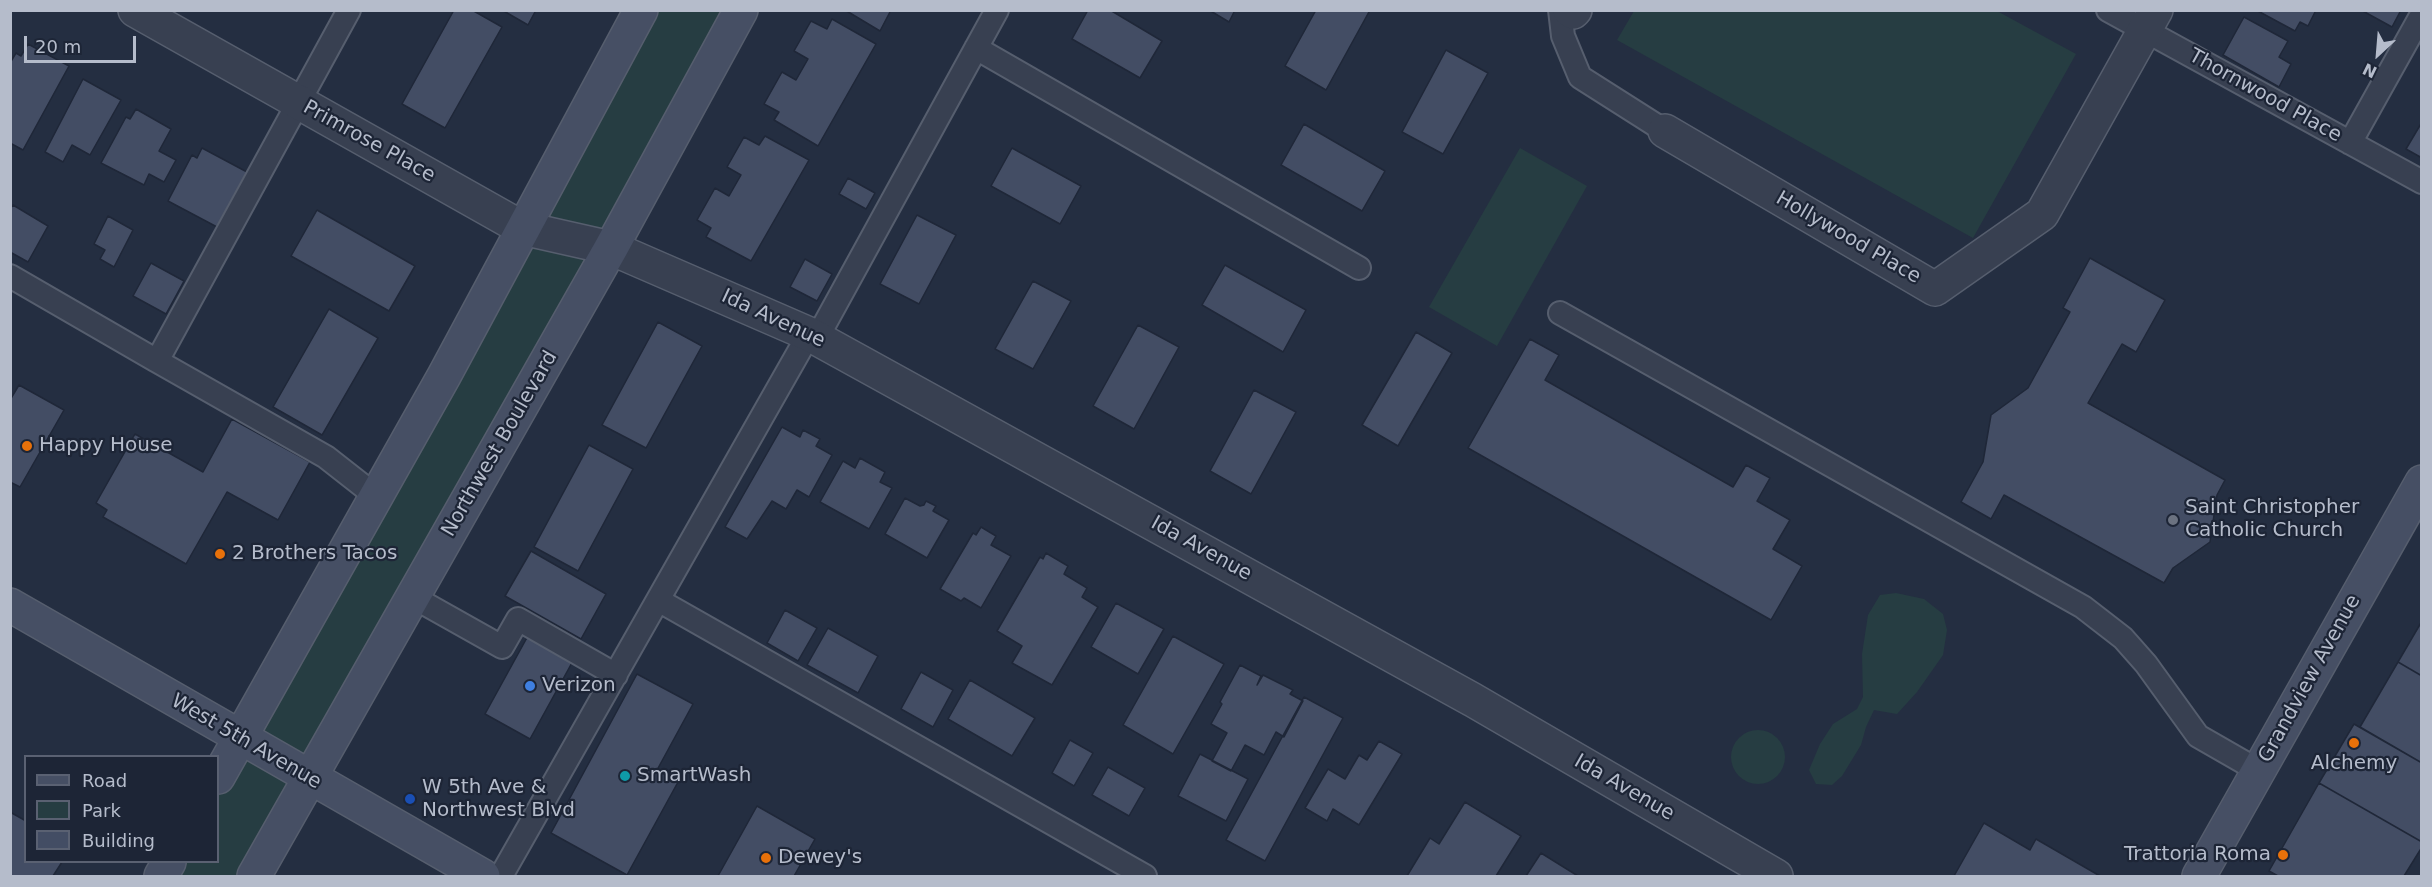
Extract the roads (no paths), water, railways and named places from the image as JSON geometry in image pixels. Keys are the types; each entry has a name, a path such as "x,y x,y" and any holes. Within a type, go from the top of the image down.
{"main road":[{"path":"219,775 377,497 641,10"},
{"name":"Northwest Boulevard","path":"254,876 611,248 741,10"},
{"name":"Grandview Avenue","path":"2199,876 2421,482"},
{"name":"West 5th Avenue","path":"10,605 240,739 483,876"},
{"path":"160,876 168,863"}],"street":[{"name":"Primrose Place","path":"135,10 522,228 611,248"},
{"name":"Hollywood Place","path":"1665,131 1935,289 2042,214 2150,21"},
{"name":"Ida Avenue","path":"611,248 813,336 1473,700 1776,876"}],"lane":[{"path":"157,361 349,10"},
{"path":"501,876 658,600 813,336 997,10"},
{"name":"Thornwood Place","path":"2108,10 2150,21 2350,143 2421,182"},
{"path":"1570,11 1563,36 1580,78 1665,131"},
{"path":"2350,143 2421,14"},
{"path":"976,48 1359,268"},
{"path":"10,276 326,457 377,497"},
{"path":"1560,313 2082,607 2123,638 2198,736 2259,771"},
{"path":"413,597 502,647 518,619 616,675"},
{"path":"658,600 1145,876"}],"place":[{"name":"Happy House","path":"27,446"},
{"name":"Saint Christopher Catholic Church","path":"2173,520"},
{"name":"2 Brothers Tacos","path":"220,554"},
{"name":"Verizon","path":"530,686"},
{"name":"Alchemy","path":"2354,743"},
{"name":"SmartWash","path":"625,776"},
{"name":"W 5th Ave & Northwest Blvd","path":"410,799"},
{"name":"Trattoria Roma","path":"2283,855"},
{"name":"Dewey's","path":"766,858"}]}
